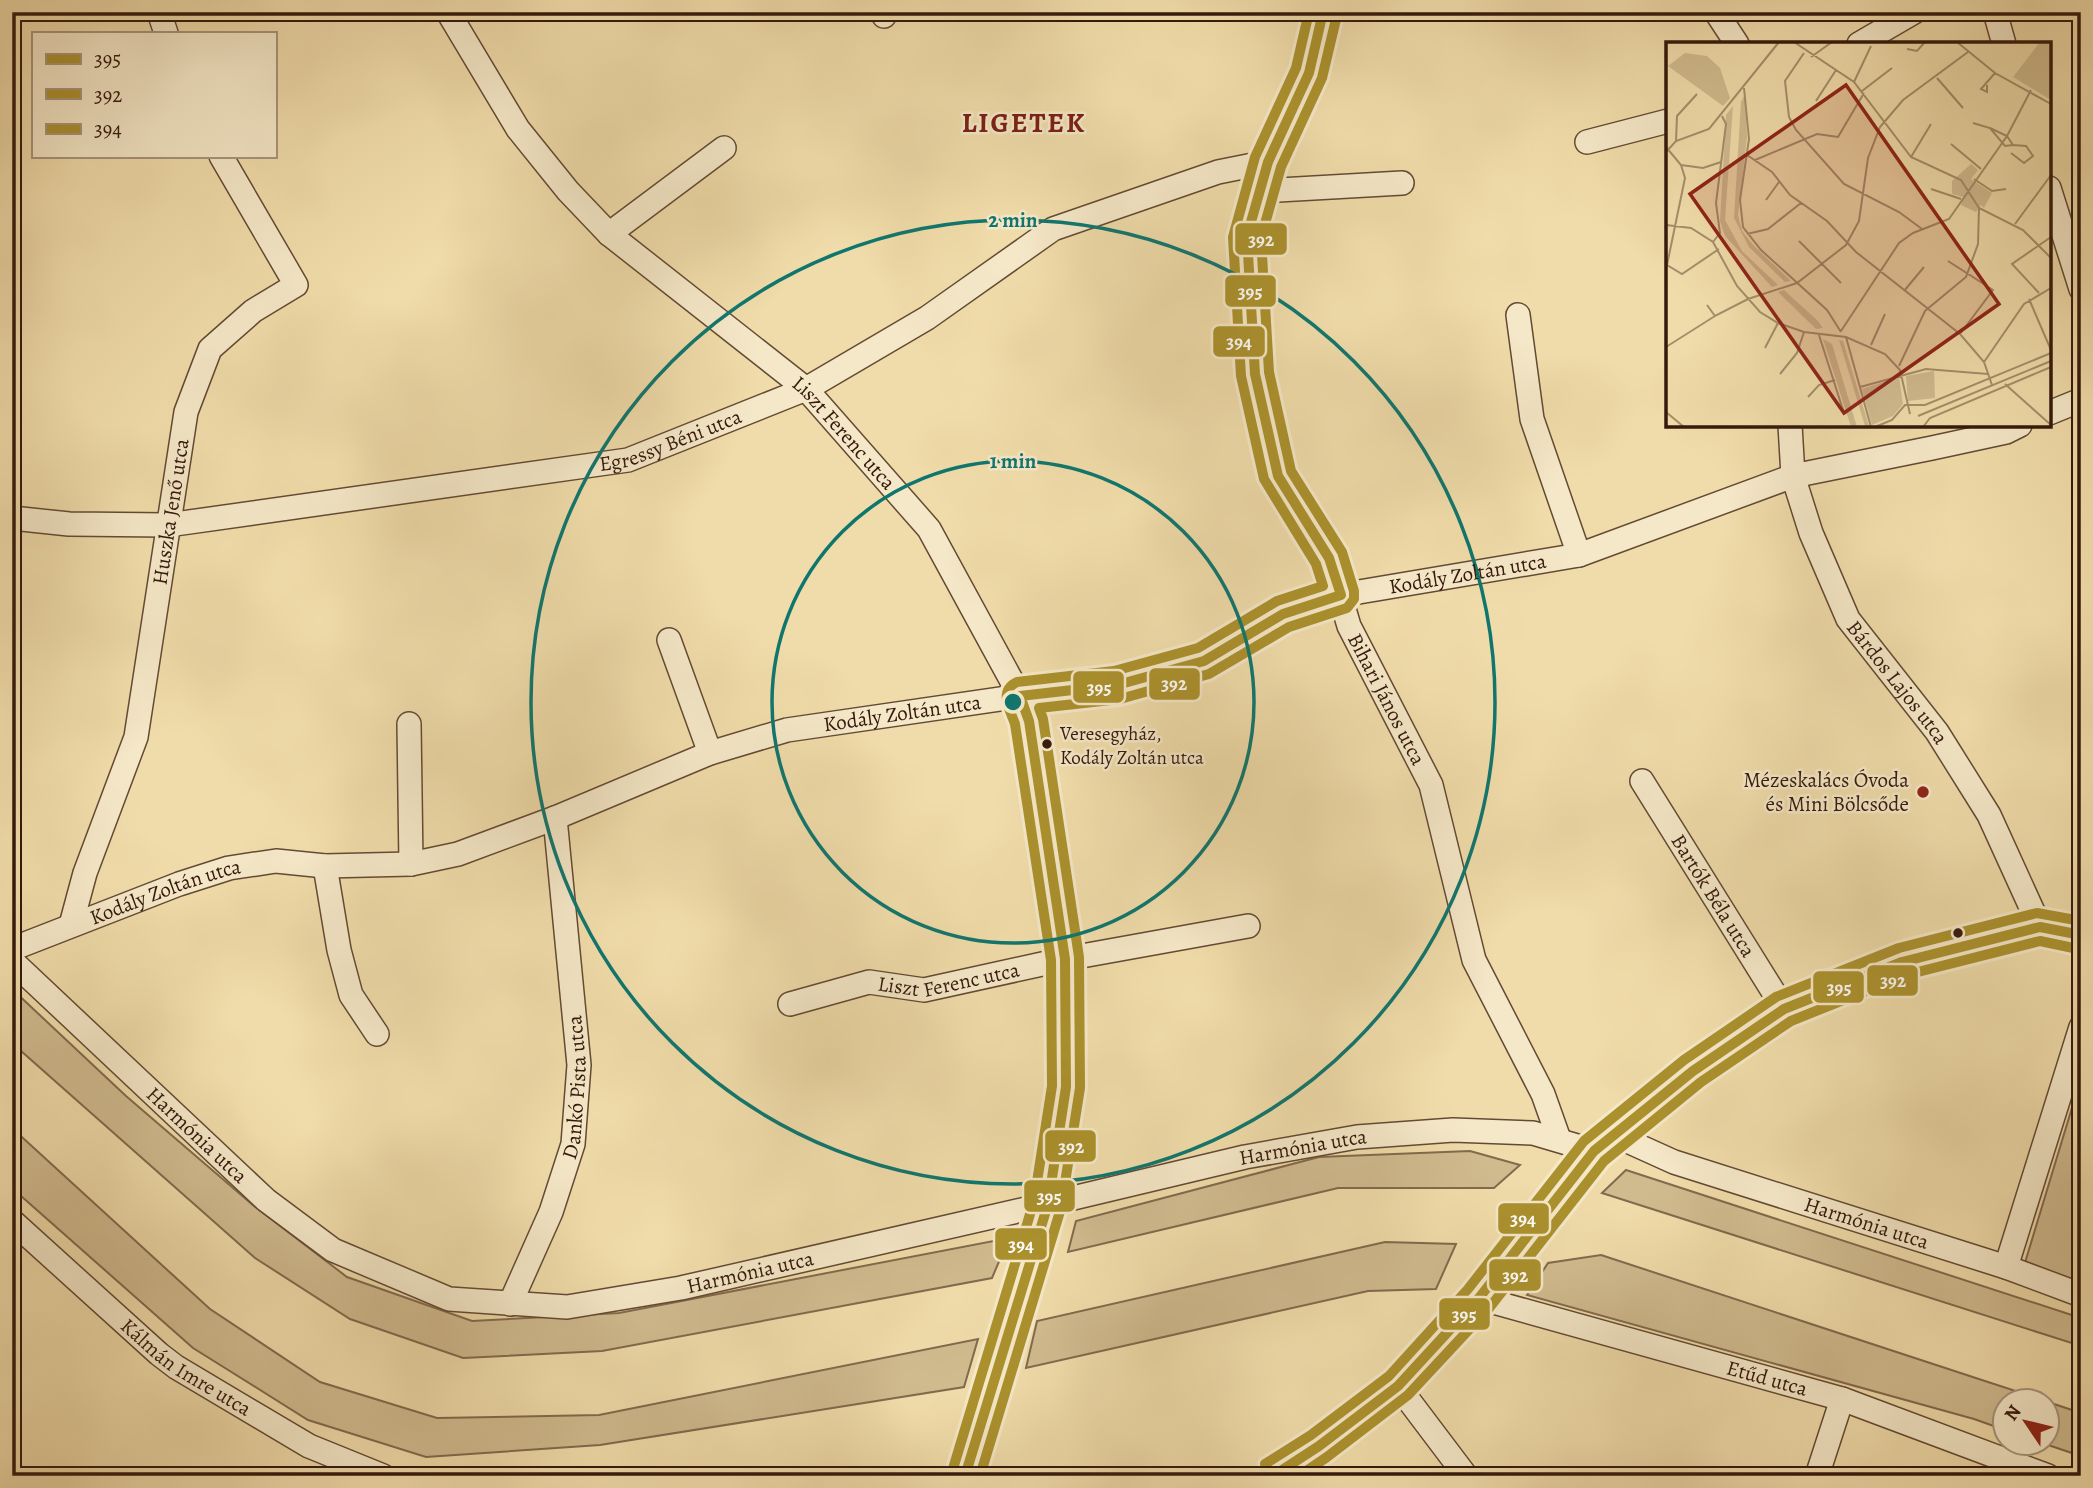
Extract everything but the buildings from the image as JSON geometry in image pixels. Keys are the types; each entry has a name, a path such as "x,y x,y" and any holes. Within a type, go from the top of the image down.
{"street":[{"path":"159,12 166,32"},
{"name":"Liszt Ferenc utca","path":"448,12 518,129 568,191 609,234 806,389 929,528 1020,696 1029,722 1065,959 1066,1087 1048,1204 965,1476"},
{"name":"Bihari János utca","path":"1323,12 1309,73 1268,162 1247,236 1255,374 1278,476 1329,558 1349,626 1431,785 1474,960 1544,1094 1559,1139"},
{"path":"1716,12 1736,42"},
{"path":"1862,42 1914,12"},
{"path":"1995,12 2003,42"},
{"path":"1587,142 1666,122"},
{"path":"609,234 724,148"},
{"name":"Huszka Jenő utca","path":"71,925 85,873 136,737 186,412 210,349 253,311 296,285 222,158"},
{"name":"Egressy Béni utca","path":"12,518 69,524 168,525 628,460 806,389 927,318 1053,229 1217,172 1268,162"},
{"path":"1260,191 1402,183"},
{"path":"2051,194 2081,289"},
{"name":"Kodály Zoltán utca","path":"1518,315 1532,419 1579,555"},
{"path":"2051,412 2081,400"},
{"name":"Bárdos Lajos utca","path":"1790,427 1793,476 1811,533 1848,619 1937,732 1989,815 2040,927"},
{"name":"Kodály Zoltán utca","path":"12,949 179,884 229,868 276,861 325,866 411,864 458,854 555,818 710,753 787,730 1020,696 1117,685 1204,661 1283,614 1341,594 1579,555 1793,476 1932,449 2006,432 2016,427"},
{"path":"669,640 710,753"},
{"path":"409,724 411,864"},
{"name":"Bartók Béla utca","path":"1642,781 1784,1009"},
{"name":"Dankó Pista utca","path":"510,1304 551,1212 573,1144 579,1065 555,818"},
{"path":"325,866 339,950 351,995 377,1034"},
{"name":"Liszt Ferenc utca","path":"790,1004 869,982 924,990 1065,959 1248,926"},
{"path":"1273,1476 1319,1447 1398,1386 1479,1298 1594,1151 1693,1071 1784,1009 1902,962 2040,927 2081,935"},
{"name":"Harmónia utca","path":"12,961 266,1200 333,1250 449,1299 567,1307 681,1288 1245,1157 1357,1137 1453,1130 1533,1133 1594,1151"},
{"path":"2006,1267 2081,1027"},
{"name":"Harmónia utca","path":"1612,1135 1674,1162 2006,1267 2081,1295"},
{"name":"Kálmán Imre utca","path":"12,1221 176,1367 309,1446 383,1476"},
{"name":"Etűd utca","path":"1479,1298 1842,1399 2048,1476"},
{"path":"1398,1386 1466,1476"},
{"path":"1817,1476 1842,1399"}],"shaded area":[{"path":"12,989 126,1096 254,1206 347,1277 472,1321 619,1313 1009,1238 992,1278 602,1351 463,1358 350,1319 255,1258 12,1043"},
{"path":"2081,1078 2081,1286 2024,1266"},
{"path":"12,1128 210,1309 320,1382 437,1418 599,1415 978,1339 964,1387 600,1445 426,1457 308,1420 193,1348 12,1188"},
{"path":"1470,1151 1520,1165 1494,1188 1338,1188 1068,1252 1076,1221 1319,1157"},
{"path":"1626,1170 2081,1318 2081,1346 1602,1193"},
{"path":"1385,1242 1456,1244 1436,1289 1368,1291 1026,1368 1037,1321"},
{"path":"1601,1255 2000,1386 1992,1386 1992,1425 1527,1295 1548,1263"},
{"path":"2062,1407 2081,1413 2081,1456 2062,1450"}],"transit line":[{"name":"394","path":"952,1472 1034,1201 1052,1086 1051,960 1015,724 1007,701 1008,690 1017,682 1114,671 1198,648 1277,601 1323,586 1316,564 1264,479 1241,376 1233,237 1255,157 1296,68 1309,12"},
{"name":"395","path":"965,1476 1048,1204 1066,1087 1065,959 1029,721 1020,696 1117,685 1204,661 1283,614 1341,595 1329,558 1278,476 1255,374 1247,236 1268,162 1309,73 1323,12"},
{"name":"392","path":"980,1476 1061,1208 1080,1088 1079,957 1043,719 1039,708 1120,699 1209,674 1289,627 1347,608 1354,599 1342,552 1291,471 1269,372 1261,238 1281,167 1322,78 1337,15"},
{"name":"394","path":"1265,1464 1311,1435 1389,1376 1468,1289 1584,1141 1684,1060 1776,997 1899,948 2037,913 2081,921"},
{"name":"395","path":"1273,1476 1319,1446 1398,1386 1479,1298 1594,1151 1693,1071 1784,1009 1902,962 2040,927 2081,935"},
{"name":"392","path":"1299,1476 1408,1395 1490,1307 1604,1161 1701,1082 1791,1021 1906,975 2040,941 2078,949"}],"place":[{"name":"Veresegyház, Kodály Zoltán utca","path":"1047,744"},
{"name":"Mézeskalács Óvoda és Mini Bölcsőde","path":"1923,792"}],"district":[{"name":"LIGETEK","path":"1024,122"}]}
